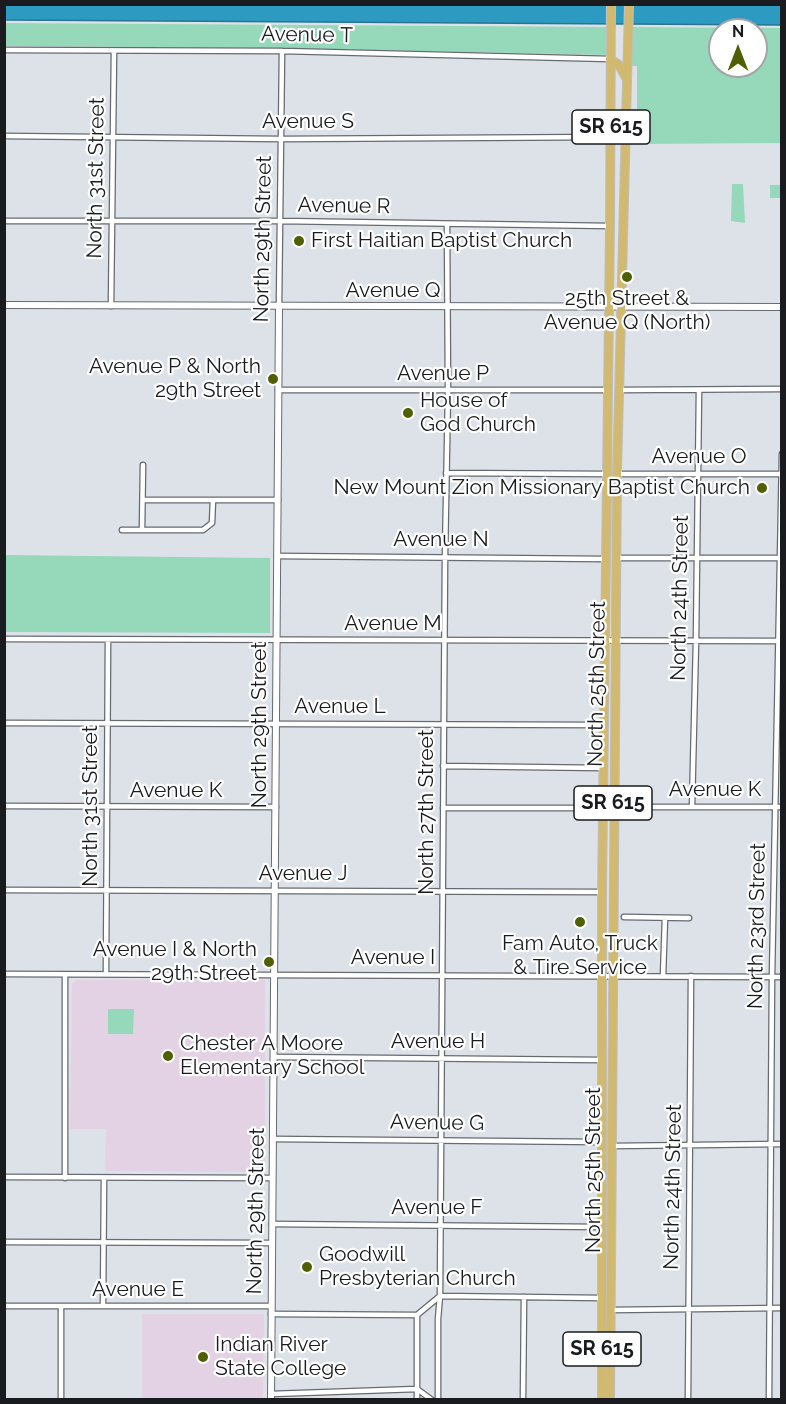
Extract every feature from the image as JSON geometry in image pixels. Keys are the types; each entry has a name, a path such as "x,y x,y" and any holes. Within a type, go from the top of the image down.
{"main road":[{"name":"North 25th Street","path":"602,1400 603,724 611,4"},
{"name":"North 25th Street","path":"610,1400 618,390 629,4"},
{"path":"610,58 619,65 627,79"},
{"path":"608,406 612,414 612,470 617,474"},
{"path":"603,738 608,746 607,797 613,807"},
{"path":"601,1077 604,1084 605,1136 606,1142 612,1146"},
{"path":"601,1227 605,1235 606,1281 611,1298"}],"street":[{"name":"Avenue T","path":"4,50 282,51 610,58"},
{"name":"North 31st Street","path":"111,306 114,51"},
{"name":"North 29th Street","path":"271,1397 282,51"},
{"name":"Avenue S","path":"4,136 281,139 611,137"},
{"name":"Avenue R","path":"4,221 280,221 610,226"},
{"name":"North 27th Street","path":"438,1400 448,391 447,224"},
{"name":"Avenue Q","path":"4,305 448,308 782,307"},
{"path":"618,390 782,389"},
{"name":"Avenue P","path":"279,390 608,390"},
{"name":"North 24th Street","path":"692,807 699,390"},
{"name":"North 23rd Street","path":"769,1400 772,977 779,807 782,453"},
{"path":"142,530 143,465"},
{"path":"446,473 607,474"},
{"name":"Avenue O","path":"617,474 781,474"},
{"path":"142,500 278,500"},
{"path":"122,530 203,530 212,523 213,500"},
{"name":"Avenue N","path":"277,556 605,559"},
{"path":"616,558 781,558"},
{"name":"Avenue M","path":"4,639 780,641"},
{"name":"North 31st Street","path":"106,973 108,640"},
{"name":"Avenue L","path":"4,723 603,724"},
{"path":"444,766 603,768"},
{"name":"Avenue K","path":"4,806 276,807"},
{"name":"Avenue K","path":"613,807 779,807"},
{"path":"443,808 603,808"},
{"name":"Avenue J","path":"4,890 602,892"},
{"path":"624,917 689,918"},
{"path":"663,976 665,918"},
{"name":"Avenue I","path":"4,974 782,976"},
{"path":"65,975 65,1178"},
{"name":"North 24th Street","path":"688,1400 691,976"},
{"name":"Avenue H","path":"274,1057 602,1060"},
{"name":"Avenue G","path":"273,1138 601,1142"},
{"path":"612,1146 782,1144"},
{"path":"4,1177 272,1178"},
{"path":"103,1306 104,1178"},
{"name":"Avenue F","path":"272,1224 601,1227"},
{"path":"4,1242 271,1243"},
{"path":"271,1314 417,1315 440,1296 602,1298"},
{"path":"523,1400 524,1297"},
{"name":"Avenue E","path":"4,1306 271,1306"},
{"path":"61,1306 61,1400"},
{"path":"611,1310 782,1308"},
{"path":"417,1315 417,1400"},
{"path":"271,1397 417,1389 432,1400"}],"shaded area":[{"name":"Chester A Moore Elementary School","path":"76,980 265,980 265,1169 261,1172 105,1171 106,1129 70,1129 72,984"},
{"name":"Indian River State College","path":"142,1314 264,1314 263,1399 142,1399"}],"green space":[{"path":"5,23 608,27 607,55 280,48 5,46"},
{"path":"631,27 708,28 708,78 768,78 768,28 781,28 781,143 637,144 637,66 630,66"},
{"path":"732,184 743,184 745,223 731,221"},
{"path":"770,185 781,185 781,198 770,198"},
{"path":"5,555 270,558 270,633 5,632"},
{"path":"108,1009 134,1009 133,1034 108,1034"}],"water":[{"path":"5,4 782,5 781,25 768,25 768,18 708,18 708,25 5,20"}],"place":[{"name":"First Haitian Baptist Church","path":"299,241"},
{"name":"25th Street & Avenue Q (North)","path":"627,277"},
{"name":"Avenue P & North 29th Street","path":"273,379"},
{"name":"House of God Church","path":"408,413"},
{"name":"New Mount Zion Missionary Baptist Church","path":"762,488"},
{"name":"Fam Auto, Truck & Tire Service","path":"580,922"},
{"name":"Avenue I & North 29th Street","path":"269,962"},
{"name":"Chester A Moore Elementary School","path":"168,1056"},
{"name":"Goodwill Presbyterian Church","path":"307,1267"},
{"name":"Indian River State College","path":"203,1357"}]}
